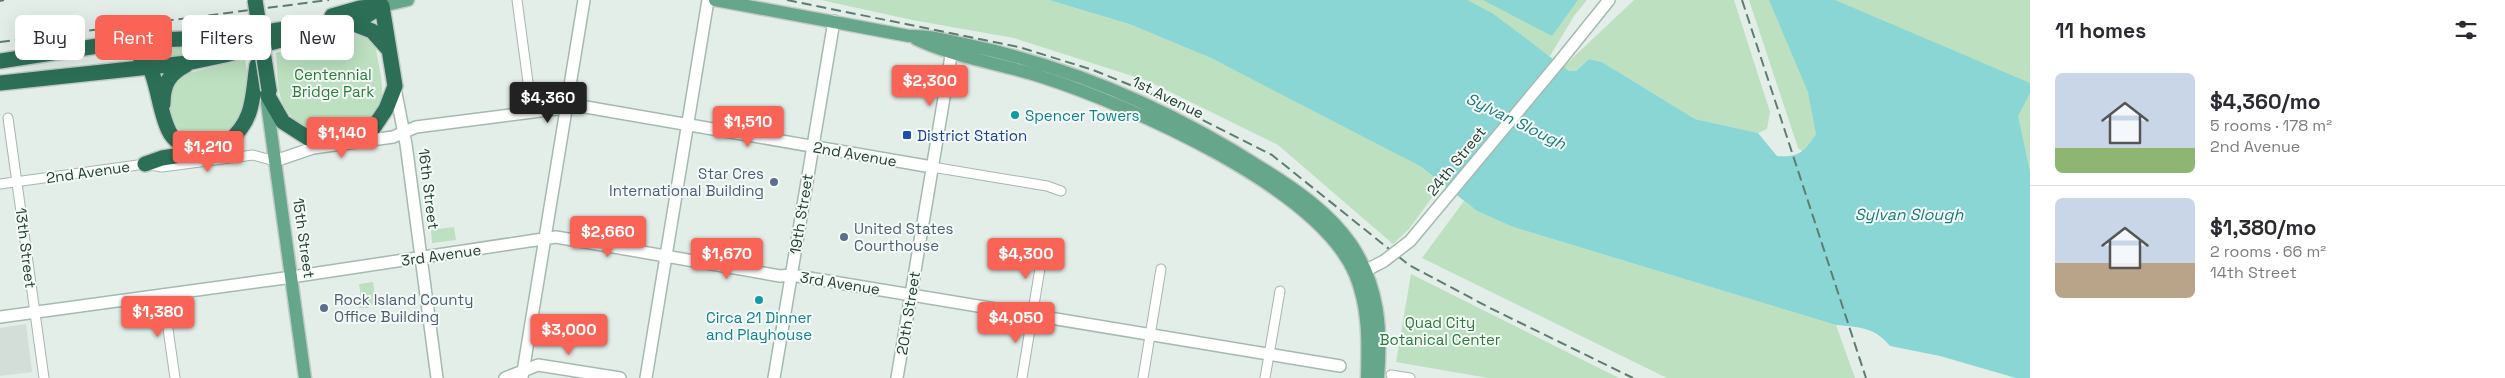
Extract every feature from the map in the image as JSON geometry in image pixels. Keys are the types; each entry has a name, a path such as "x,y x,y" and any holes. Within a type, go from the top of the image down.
{"highway":[{"path":"246,0 263,94 283,122 301,135 320,141 355,135 374,127 386,109 394,86"},
{"name":"15th Street","path":"254,0 263,94"},
{"path":"354,21 363,18 382,6"},
{"path":"0,61 156,39 234,37 273,32 360,8 382,6"},
{"name":"16th Street","path":"382,6 394,86"},
{"path":"354,24 372,31 389,50"},
{"path":"92,47 128,50 143,57 151,69 163,118 170,134 184,146 212,150"},
{"path":"0,84 151,69 201,60"},
{"path":"163,118 164,87 169,78 182,68 201,60"},
{"path":"145,164 162,158 212,150 226,143 243,127 250,112 263,94"}],"main road":[{"path":"382,6 408,0"},
{"name":"1st Avenue","path":"714,0 909,36 928,35 953,46 1026,60 1082,78 1153,108 1222,143 1276,178 1322,211 1344,235 1361,273"},
{"name":"15th Street","path":"263,94 292,275 305,378"},
{"path":"1361,273 1368,323 1367,378"},
{"path":"1361,273 1378,308 1380,332 1378,378"}],"street":[{"path":"517,0 532,112"},
{"path":"522,374 584,0"},
{"path":"646,378 708,0"},
{"name":"24th Street","path":"1361,273 1384,261 1410,242 1609,0"},
{"name":"19th Street","path":"774,378 834,21"},
{"name":"20th Street","path":"897,378 953,46"},
{"name":"16th Street","path":"394,86 404,134 437,378"},
{"name":"2nd Avenue","path":"0,184 145,164 162,167 253,155 275,161 313,148 404,134 416,127 580,106 1047,186 1060,191"},
{"name":"13th Street","path":"8,118 44,378"},
{"name":"3rd Avenue","path":"0,317 561,237 780,276 791,275 910,294 1340,366"},
{"path":"1022,378 1043,250"},
{"path":"1143,378 1162,269"},
{"path":"1265,378 1280,291"},
{"path":"163,294 175,378"},
{"path":"505,378 522,374 538,365 620,378"},
{"path":"1391,375 1410,378"}],"shaded area":[{"path":"26,324 32,372 0,376 0,328"}],"green space":[{"path":"821,0 1049,0 1129,24 1211,58 1420,166 1442,184 1409,229 1393,244 1278,145 1148,81 1014,38 912,20"},
{"path":"1455,0 1576,0 1575,4 1578,0 1587,0 1574,16 1550,56"},
{"path":"1634,0 1734,0 1770,112 1767,129 1758,133 1695,119 1602,62 1589,59 1576,71 1569,71 1563,67"},
{"path":"1749,0 2030,0 2030,237 1816,134 1804,152 1798,148"},
{"name":"Centennial Bridge Park","path":"354,30 359,30 375,43 382,87 381,101 378,109 368,120 355,126 319,131 305,127 291,116 280,97 276,53 281,51 281,60 354,60"},
{"path":"172,42 182,42 182,56 172,58"},
{"name":"Centennial Bridge Park","path":"245,60 249,88 241,112 232,128 210,141 200,142 183,134 176,125 170,101 173,83 181,75"},
{"path":"1464,201 1477,211 1513,227 1836,325 1855,378 1667,378 1422,258"},
{"path":"454,227 456,240 432,243 431,230"},
{"name":"Quad City Botanical Center","path":"1411,274 1619,378 1488,378 1396,362"},
{"path":"373,282 376,304 368,305 369,308 359,308 358,298 361,297 359,284"}],"water":[{"name":"Sylvan Slough","path":"1049,0 1467,0 1492,13 1569,71 1576,71 1589,59 1602,62 1695,119 1758,133 1777,156 1791,156 1805,149 1816,134 1808,92 1769,0 1835,0 2030,83 2030,93 2018,116 2030,172 2030,378 2016,378 1940,356 1890,346 1878,335 1866,329 1836,325 1513,227 1477,211 1420,166 1211,58 1129,24"},
{"path":"1483,0 1578,0 1552,36"}],"railway":[{"path":"0,1 4,0"},
{"path":"0,42 329,0"},
{"path":"787,0 1019,47 1093,70 1145,91 1272,155 1409,265 1490,308 1633,378"},
{"path":"1742,0 1866,378"}],"place":[{"name":"Spencer Towers","path":"1015,115"},
{"name":"District Station","path":"907,135"},
{"name":"Star Cres International Building","path":"774,182"},
{"name":"United States Courthouse","path":"844,237"},
{"name":"Circa 21 Dinner and Playhouse","path":"759,300"},
{"name":"Rock Island County Office Building","path":"324,308"}]}
